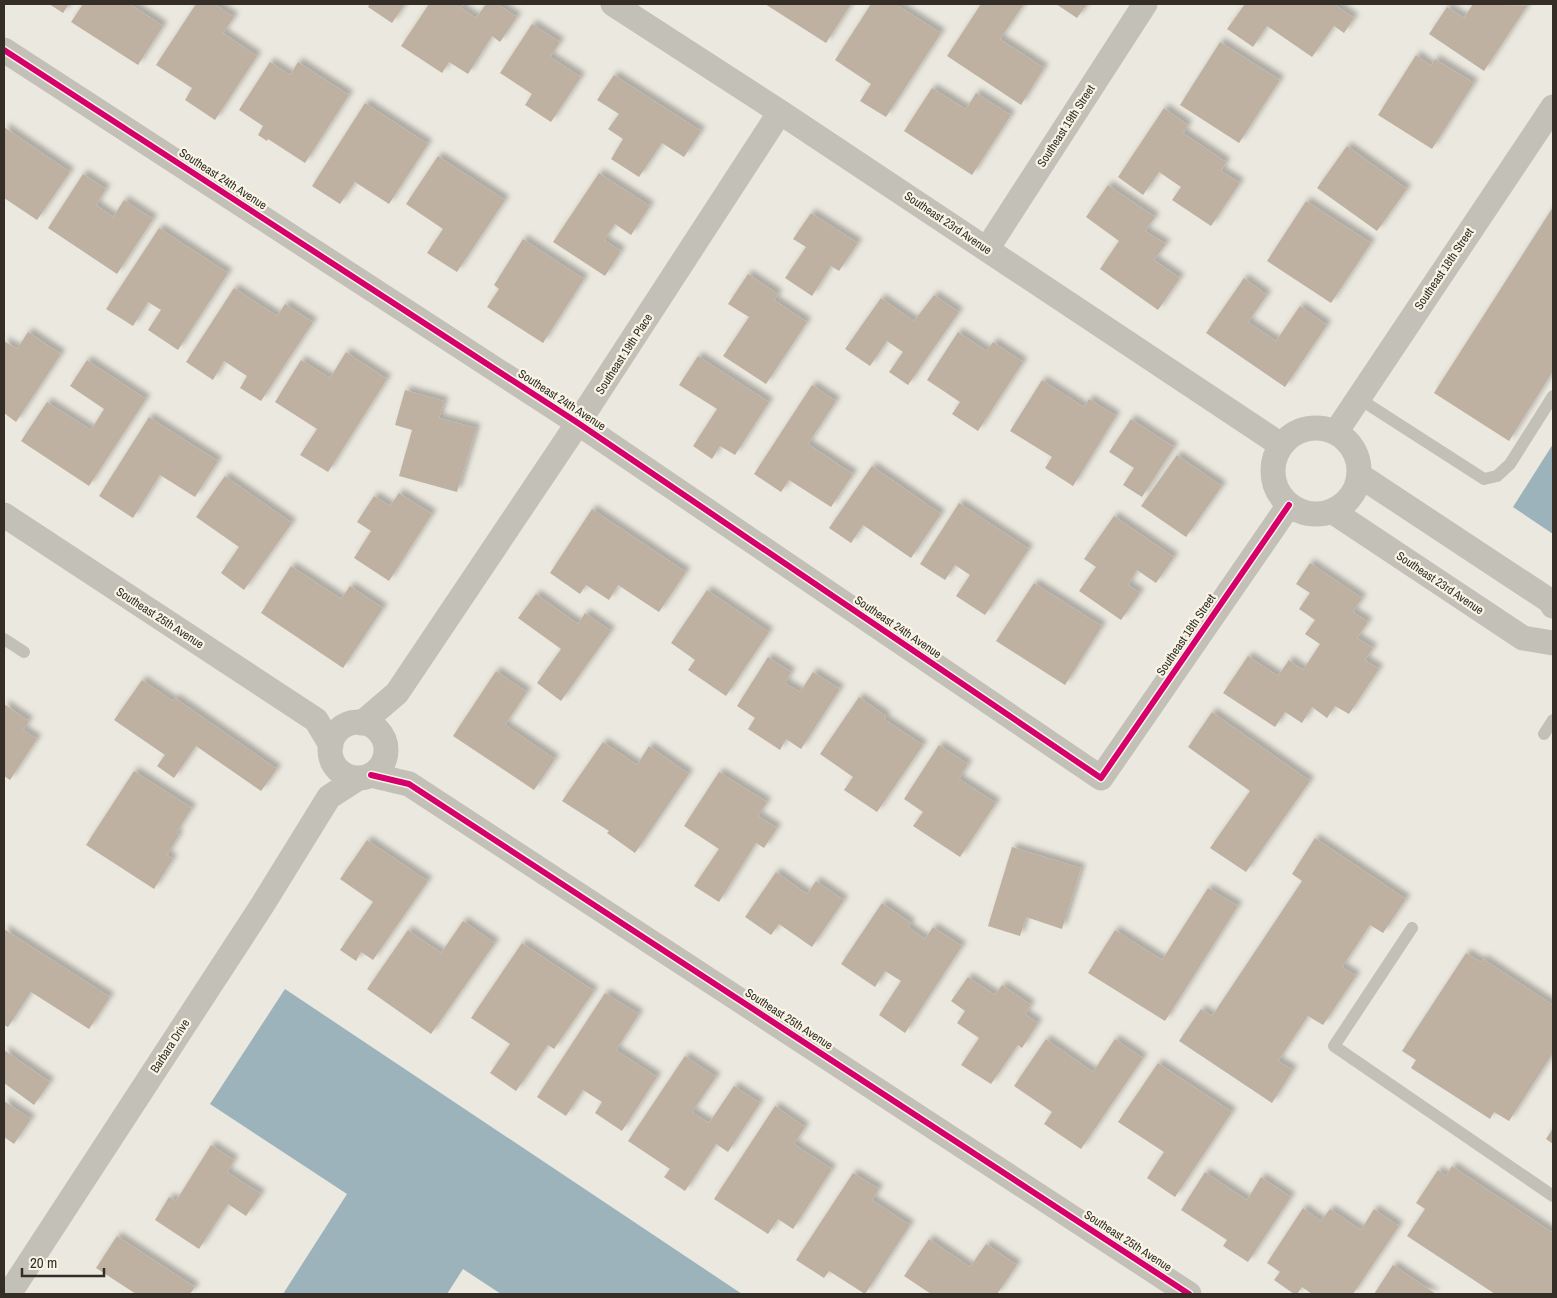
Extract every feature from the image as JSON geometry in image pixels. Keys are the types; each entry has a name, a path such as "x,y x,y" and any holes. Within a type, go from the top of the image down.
{"street":[{"name":"Southeast 23rd Avenue","path":"613,4 780,112 1281,445"},
{"name":"Southeast 19th Street","path":"986,249 1145,4"},
{"name":"Southeast 24th Avenue","path":"4,50 578,423 1101,778"},
{"name":"Southeast 18th Street","path":"1336,432 1553,107"},
{"name":"Southeast 19th Place","path":"396,693 578,423 780,112"},
{"path":"1324,428 1336,432 1346,439 1354,450 1359,462 1359,475 1351,497 1332,511 1310,514 1289,505 1280,496 1273,477 1275,457 1281,445 1289,436 1306,429 1324,428"},
{"path":"1359,475 1550,601 1553,606"},
{"name":"Southeast 18th Street","path":"1101,778 1289,505"},
{"name":"Southeast 23rd Avenue","path":"1332,511 1523,638 1553,643"},
{"name":"Southeast 25th Avenue","path":"4,516 316,720 355,723"},
{"path":"396,693 384,744 382,765 364,777 347,777 332,754 334,736 396,693"},
{"name":"Southeast 25th Avenue","path":"316,720 332,754"},
{"path":"355,723 374,728 384,744"},
{"name":"Southeast 25th Avenue","path":"384,744 409,784"},
{"name":"Barbara Drive","path":"9,1294 263,904 329,797 332,754"},
{"name":"Southeast 25th Avenue","path":"364,777 409,784 1189,1294"},
{"name":"Barbara Drive","path":"329,797 364,777"}],"lane":[{"path":"1358,398 1484,479 1497,476 1510,464 1553,396"},
{"path":"4,639 24,652"},
{"path":"1544,734 1553,720"},
{"path":"1412,928 1334,1046 1553,1196"}],"water":[{"path":"1553,444 1553,534 1513,507"},
{"path":"285,989 742,1294 501,1294 463,1269 447,1294 283,1294 347,1194 210,1104"}],"building":[{"path":"49,4 69,4 63,13"},
{"path":"83,4 130,4 163,26 138,65 71,22"},
{"path":"196,4 214,4 234,17 223,33 257,56 215,120 185,100 192,88 156,65"},
{"path":"370,4 405,4 392,23 368,7"},
{"path":"429,4 464,4 461,8 476,18 486,4 497,4 517,17 500,42 492,36 468,74 449,62 442,73 401,46"},
{"path":"765,4 851,4 826,43"},
{"path":"871,4 895,4 941,33 886,117 860,101 871,84 835,60"},
{"path":"981,4 1024,4 1000,39 1044,68 1021,105 947,56"},
{"path":"1056,4 1087,4 1077,18"},
{"path":"1245,4 1334,4 1354,18 1344,33 1334,26 1312,57 1267,26 1253,47 1227,29"},
{"path":"1473,4 1527,6 1484,71 1429,34 1447,7 1464,18"},
{"path":"532,24 560,42 550,57 581,77 551,122 525,105 532,94 500,73"},
{"path":"1220,42 1280,80 1239,143 1180,105"},
{"path":"1416,55 1431,66 1435,59 1474,83 1432,149 1378,115"},
{"path":"270,62 290,75 298,62 349,95 305,163 268,139 267,141 258,135 263,126 239,110"},
{"path":"614,75 701,131 684,157 662,143 639,177 611,159 623,139 608,129 619,114 597,100"},
{"path":"932,88 966,109 976,93 1011,115 972,175 904,131"},
{"path":"365,103 428,144 389,204 355,182 340,204 312,186"},
{"path":"1164,108 1188,125 1183,133 1226,162 1221,171 1240,183 1211,226 1172,200 1181,187 1159,172 1143,195 1118,177"},
{"path":"4,127 70,172 37,220 4,198"},
{"path":"1347,146 1407,189 1377,231 1317,188"},
{"path":"438,156 505,200 457,272 427,253 443,229 406,204"},
{"path":"599,173 650,206 631,235 615,224 604,240 621,251 605,276 553,242"},
{"path":"83,174 106,189 96,205 113,217 124,200 153,219 117,274 48,228"},
{"path":"1108,185 1155,217 1145,231 1166,244 1154,260 1180,278 1158,310 1100,269 1119,241 1086,217"},
{"path":"1306,201 1371,243 1331,303 1267,261"},
{"path":"1553,207 1553,371 1509,441 1434,393"},
{"path":"811,213 858,243 839,271 831,266 812,296 785,278 806,247 793,239"},
{"path":"159,228 228,273 178,350 148,330 161,310 148,302 133,326 106,309"},
{"path":"523,239 584,279 543,343 487,307 499,289 494,285"},
{"path":"748,274 778,294 774,300 807,322 766,384 723,356 749,317 728,304"},
{"path":"1244,278 1267,295 1248,322 1276,341 1300,306 1327,325 1285,387 1206,333"},
{"path":"234,288 277,316 285,304 313,322 261,401 240,388 247,376 224,361 213,380 186,362"},
{"path":"934,295 959,312 908,385 889,372 903,352 887,341 870,366 845,349 881,298 914,321"},
{"path":"28,332 61,354 16,422 4,413 4,341 17,349"},
{"path":"958,332 987,351 993,342 1023,362 978,431 952,414 960,402 927,380"},
{"path":"346,352 387,379 328,472 300,455 317,429 275,402 301,360 330,378"},
{"path":"698,356 769,402 735,455 720,446 712,459 693,446 717,409 679,385"},
{"path":"87,360 146,399 89,486 21,441 47,402 91,430 104,409 70,386"},
{"path":"1042,380 1084,407 1089,399 1116,416 1073,486 1045,468 1052,457 1010,431"},
{"path":"812,385 836,401 808,444 853,474 831,507 789,480 781,492 754,474"},
{"path":"405,390 444,401 439,418 476,428 457,492 399,476 412,430 395,425"},
{"path":"149,417 218,461 195,497 160,475 133,518 99,496"},
{"path":"1131,419 1174,447 1142,497 1123,485 1134,468 1109,452"},
{"path":"1177,455 1222,486 1186,537 1141,506"},
{"path":"872,466 941,514 911,558 863,525 851,543 829,528"},
{"path":"225,476 292,523 244,590 221,573 239,547 196,517"},
{"path":"399,493 432,514 389,581 354,558 371,531 357,522 374,496 390,506"},
{"path":"959,503 1029,549 985,615 956,596 970,575 955,565 945,580 920,564"},
{"path":"592,509 686,572 659,612 618,585 609,600 586,585 580,594 550,573"},
{"path":"1114,516 1174,557 1156,583 1137,570 1128,585 1140,593 1121,620 1079,591 1096,567 1084,559"},
{"path":"1310,563 1362,598 1353,612 1368,622 1357,638 1373,648 1365,660 1379,669 1349,714 1335,706 1327,718 1312,707 1302,723 1285,712 1275,727 1223,693 1248,656 1278,676 1289,660 1303,670 1320,644 1305,634 1315,620 1299,609 1310,593 1296,584"},
{"path":"291,566 341,599 350,586 383,608 343,668 261,613"},
{"path":"1034,583 1102,626 1065,685 996,641"},
{"path":"707,590 769,632 726,696 688,670 695,660 671,643"},
{"path":"536,594 578,624 585,613 611,631 561,701 537,683 561,649 518,618"},
{"path":"768,657 791,672 785,683 800,692 813,672 840,689 801,749 786,739 780,750 748,729 755,718 737,706"},
{"path":"496,671 527,692 505,725 555,759 534,790 453,736"},
{"path":"142,680 173,701 175,698 277,769 261,791 196,746 174,778 157,766 165,755 114,720"},
{"path":"859,697 886,716 884,719 923,745 877,812 844,790 853,777 820,754"},
{"path":"4,704 29,721 23,730 37,739 10,780 4,776"},
{"path":"1212,712 1310,781 1246,872 1210,848 1250,791 1188,747"},
{"path":"603,742 637,765 649,746 689,774 635,853 607,833 609,831 562,801"},
{"path":"939,745 968,764 959,779 996,803 960,857 913,826 923,812 904,799"},
{"path":"134,771 192,808 176,833 179,835 167,855 173,859 154,889 86,845"},
{"path":"719,772 767,802 758,816 777,828 764,848 756,843 719,902 694,886 719,849 684,826"},
{"path":"1315,838 1406,899 1383,933 1370,925 1342,967 1356,976 1323,1025 1308,1016 1278,1061 1293,1070 1272,1103 1179,1041 1201,1009 1212,1016 1302,881 1292,874"},
{"path":"367,840 428,881 373,960 361,952 356,961 340,950 373,902 340,879"},
{"path":"1012,847 1081,868 1062,929 1026,917 1020,936 988,926"},
{"path":"776,872 807,894 816,881 844,900 812,947 779,924 771,935 745,917"},
{"path":"1208,888 1238,906 1165,1021 1088,973 1115,930 1162,960"},
{"path":"882,903 911,923 908,927 925,939 933,927 962,946 905,1033 879,1015 901,981 885,971 875,987 841,964"},
{"path":"463,921 495,943 431,1034 367,989 408,930 441,953"},
{"path":"4,929 110,997 89,1029 31,992 8,1027 4,1025"},
{"path":"522,943 594,991 554,1049 548,1045 516,1091 490,1073 510,1044 471,1018"},
{"path":"1466,953 1481,962 1483,959 1553,1005 1553,1053 1509,1121 1494,1112 1490,1119 1411,1068 1416,1060 1402,1051"},
{"path":"968,977 995,995 1002,985 1031,1005 1025,1014 1038,1023 1022,1048 1018,1045 991,1084 961,1065 979,1038 957,1023 965,1011 951,1001"},
{"path":"605,993 639,1014 616,1050 657,1077 622,1131 595,1113 602,1102 583,1090 566,1116 537,1097"},
{"path":"1046,1039 1093,1072 1115,1039 1143,1058 1081,1149 1044,1124 1052,1112 1014,1086"},
{"path":"4,1050 50,1082 34,1105 4,1083"},
{"path":"685,1056 716,1077 692,1112 709,1123 734,1086 760,1103 728,1152 716,1144 685,1191 664,1177 670,1169 628,1141"},
{"path":"1158,1063 1232,1112 1175,1197 1147,1178 1164,1152 1118,1122"},
{"path":"4,1101 31,1119 14,1144 4,1137"},
{"path":"775,1106 805,1127 794,1144 832,1169 793,1229 778,1219 768,1234 714,1199"},
{"path":"1553,1128 1553,1144 1546,1139"},
{"path":"211,1145 234,1160 227,1172 261,1194 246,1216 228,1204 199,1249 155,1220 169,1197 176,1201"},
{"path":"1452,1166 1553,1233 1553,1294 1495,1294 1407,1236 1425,1209 1416,1203 1438,1170 1446,1176"},
{"path":"1205,1172 1247,1200 1261,1177 1291,1197 1248,1262 1223,1246 1227,1240 1181,1210"},
{"path":"853,1173 879,1189 872,1200 910,1225 865,1294 829,1271 824,1278 796,1260"},
{"path":"1303,1208 1321,1221 1330,1209 1361,1230 1374,1209 1399,1226 1353,1294 1312,1294 1302,1287 1297,1294 1294,1294 1274,1280 1280,1272 1267,1263"},
{"path":"117,1236 195,1287 190,1294 136,1294 96,1268"},
{"path":"929,1239 970,1267 986,1244 1017,1265 997,1294 931,1294 904,1276"},
{"path":"1393,1265 1436,1294 1374,1294"}],"cycle path":[{"path":"4,50 578,423 1101,778 1289,505"},
{"path":"371,775 409,784 1189,1294"}]}
